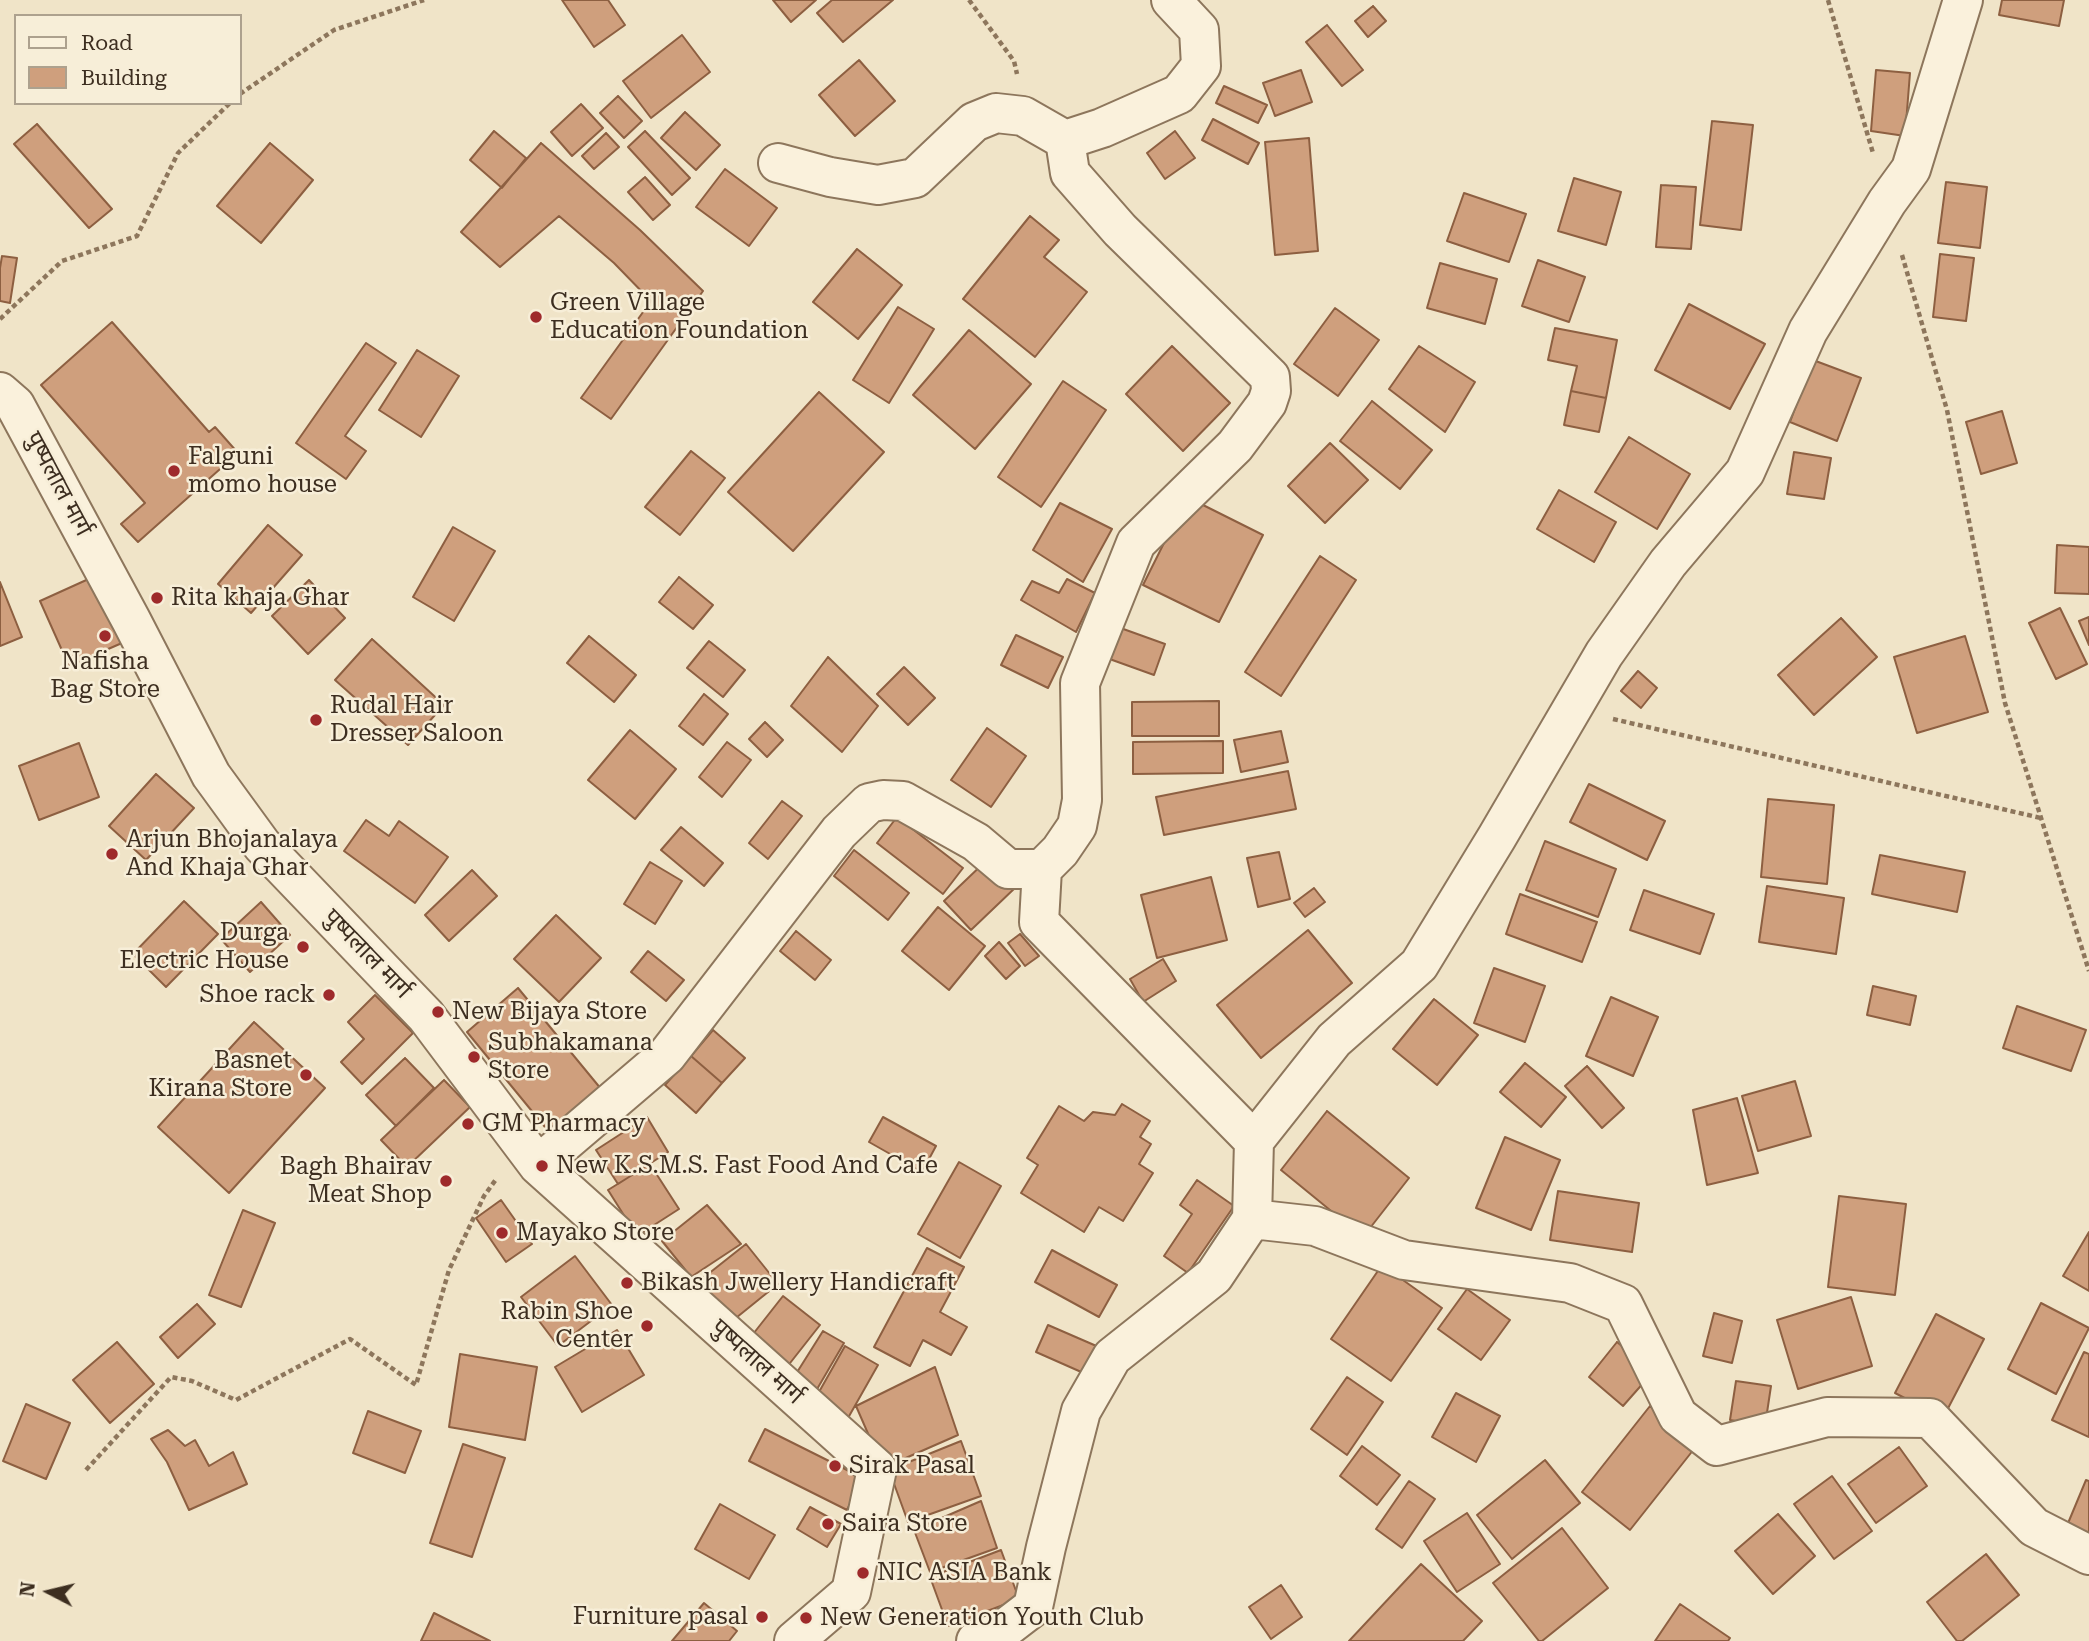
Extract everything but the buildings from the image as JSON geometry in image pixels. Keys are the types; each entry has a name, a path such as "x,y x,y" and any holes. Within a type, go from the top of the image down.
{"street":[{"path":"778,163 830,177 878,184 915,178 974,122 996,113 1023,116 1065,140 1102,128 1179,94 1200,66 1199,30 1171,0"},
{"path":"976,1641 1003,1630 1032,1607 1082,1411 1112,1357 1214,1276 1252,1219 1254,1141 1334,1040 1419,965 1604,654 1668,563 1745,472 1808,331 1887,202 1911,169 1963,0"},
{"path":"1065,140 1070,173 1120,230 1270,377 1271,391 1267,404 1235,446 1136,543 1080,682 1082,800 1077,826 1060,851 1042,869 1039,922 1254,1141"},
{"name":"पुष्पलाल मार्ग","path":"0,392 15,405 211,775 262,845 426,1016 530,1154 877,1469 851,1592 794,1641"},
{"path":"530,1154 667,1055 839,832 869,803 883,800 903,801 976,842 1007,869 1042,869"},
{"path":"1252,1219 1315,1226 1404,1260 1570,1283 1623,1304 1678,1416 1717,1446 1826,1417 1930,1418 2034,1527 2089,1555"}],"path":[{"path":"242,93 334,30 424,0"},
{"path":"969,0 1014,61 1023,116"},
{"path":"1828,0 1947,411 2005,703 2089,971"},
{"path":"0,319 62,261 137,236 178,153 228,105"},
{"path":"1571,709 2041,818"},
{"path":"86,1470 171,1377 192,1381 236,1400 349,1339 416,1385 449,1270 484,1196 530,1154"}],"place":[{"name":"Green Village Education Foundation","path":"536,317"},
{"name":"Falguni momo house","path":"174,471"},
{"name":"Rita khaja Ghar","path":"157,598"},
{"name":"Nafisha Bag Store","path":"105,636"},
{"name":"Rudal Hair Dresser Saloon","path":"316,720"},
{"name":"Arjun Bhojanalaya And Khaja Ghar","path":"112,854"},
{"name":"Durga Electric House","path":"303,947"},
{"name":"Shoe rack","path":"329,995"},
{"name":"New Bijaya Store","path":"438,1012"},
{"name":"Subhakamana Store","path":"474,1057"},
{"name":"Basnet Kirana Store","path":"306,1075"},
{"name":"GM Pharmacy","path":"468,1124"},
{"name":"New K.S.M.S. Fast Food And Cafe","path":"542,1166"},
{"name":"Bagh Bhairav Meat Shop","path":"446,1181"},
{"name":"Mayako Store","path":"502,1233"},
{"name":"Bikash Jwellery Handicraft","path":"627,1283"},
{"name":"Rabin Shoe Center","path":"647,1326"},
{"name":"Sirak Pasal","path":"835,1466"},
{"name":"Saira Store","path":"828,1524"},
{"name":"NIC ASIA Bank","path":"863,1573"},
{"name":"Furniture pasal","path":"762,1617"},
{"name":"New Generation Youth Club","path":"806,1618"}]}
